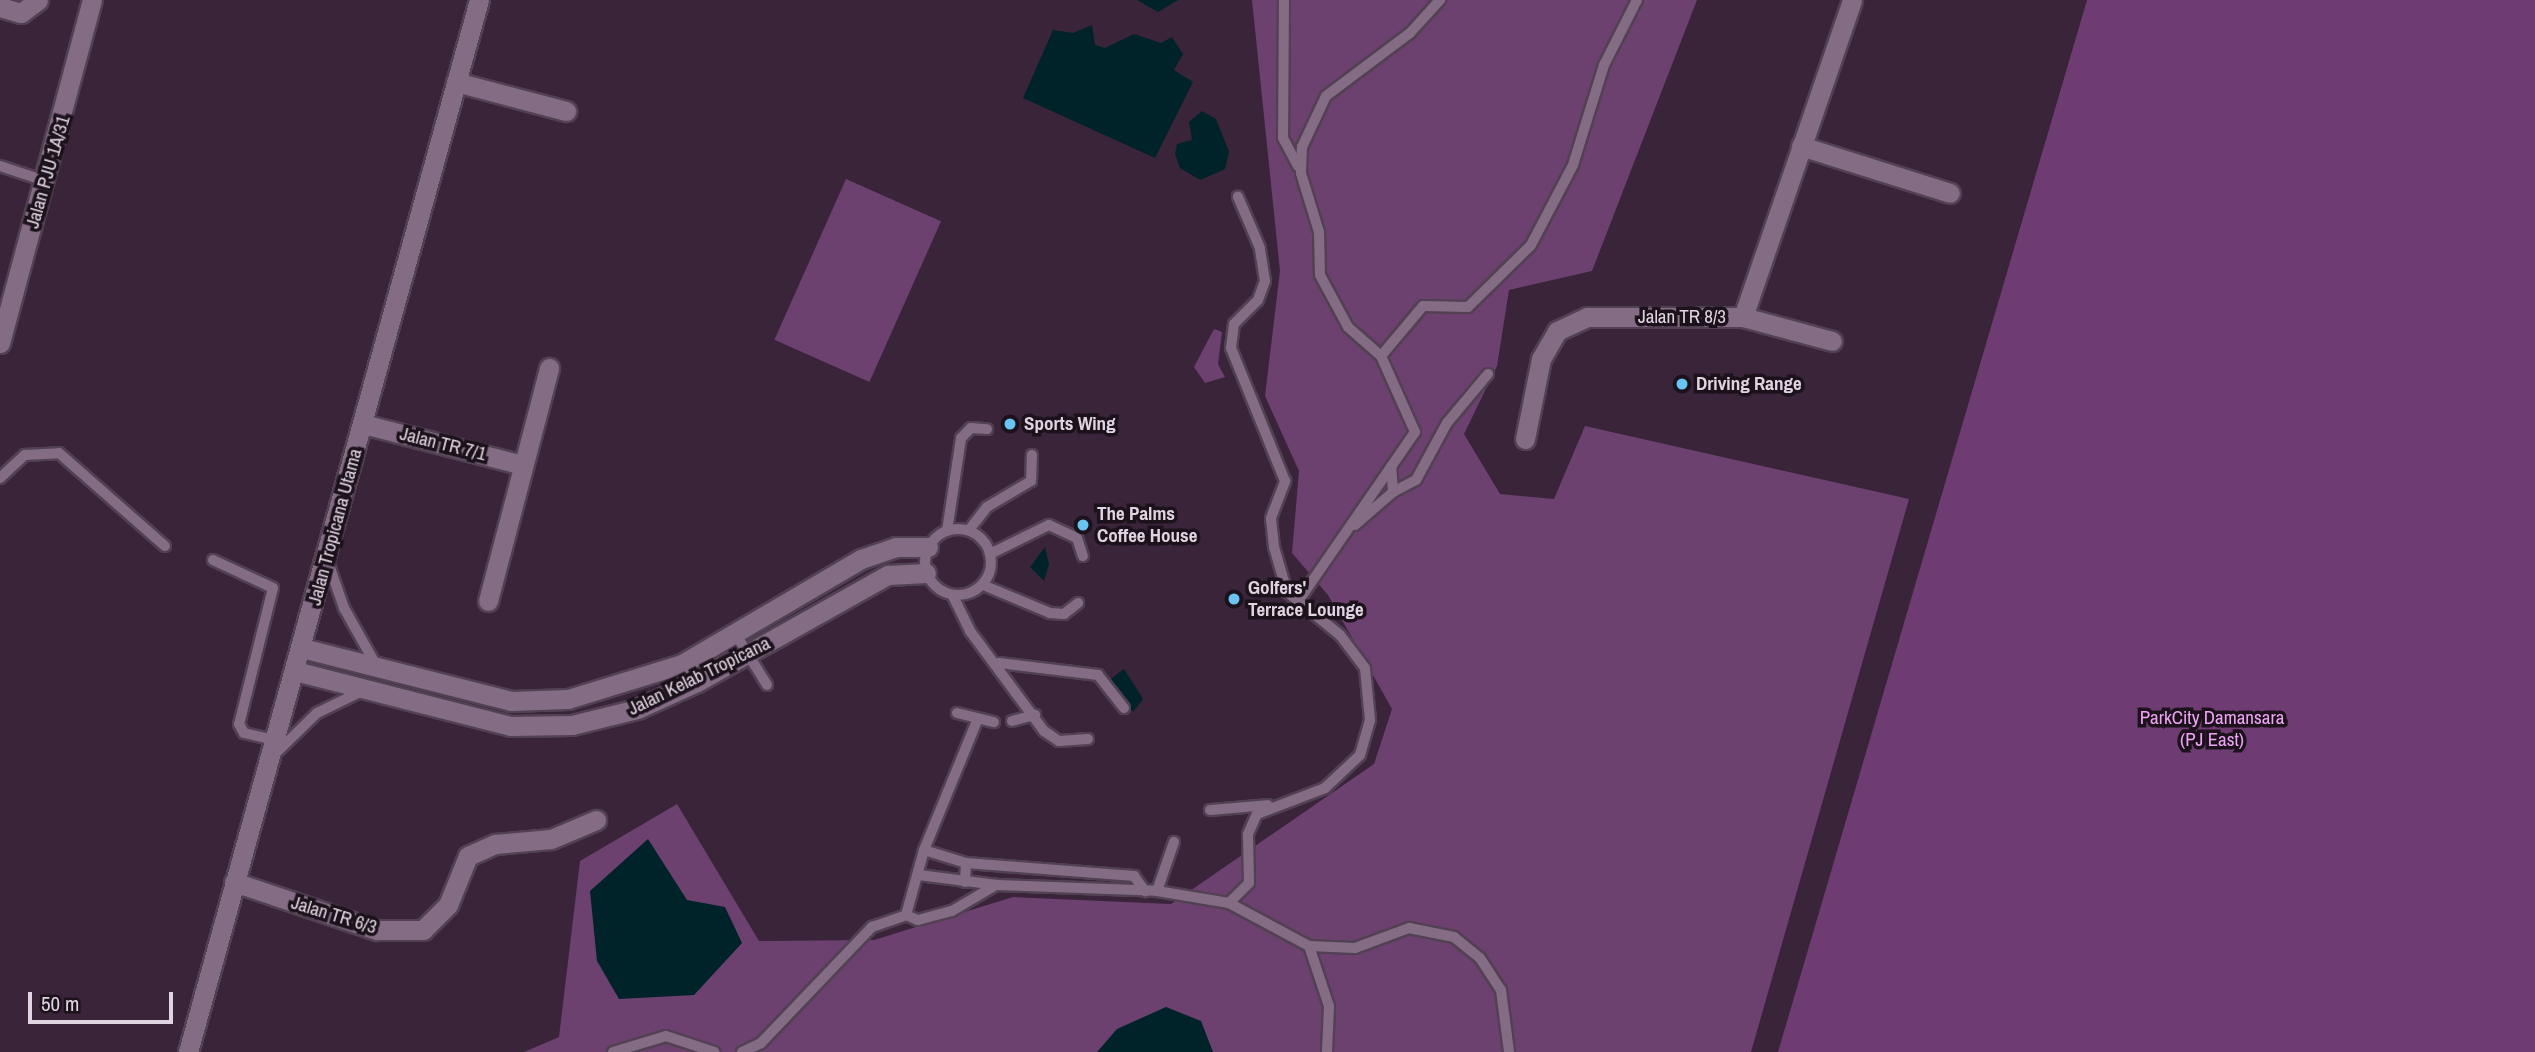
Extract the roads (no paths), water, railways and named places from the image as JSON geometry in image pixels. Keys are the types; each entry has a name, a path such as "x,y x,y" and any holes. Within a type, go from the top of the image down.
{"street":[{"path":"0,7 27,12 38,0"},
{"name":"Jalan PJU 1A/31","path":"0,343 92,0"},
{"name":"Jalan Tropicana Utama","path":"188,1052 233,882 296,671 479,0"},
{"name":"Jalan TR 8/3","path":"1525,439 1541,359 1557,331 1587,317 1743,317 1852,0"},
{"path":"456,82 566,111"},
{"path":"1801,146 1950,192"},
{"path":"1743,317 1832,341"},
{"path":"488,601 549,368"},
{"name":"Jalan TR 7/1","path":"363,424 523,465"},
{"name":"Jalan Kelab Tropicana","path":"302,648 511,701 568,699 659,674 861,559 896,547 928,547"},
{"name":"Jalan Kelab Tropicana","path":"296,671 497,723 549,728 637,709 749,656 874,581 895,572 926,573"},
{"name":"Jalan TR 6/3","path":"233,882 377,930 423,930 448,905 468,856 495,845 551,839 596,820"}],"lane":[{"path":"1284,0 1283,138 1301,173 1317,223 1320,275 1348,327 1381,356 1415,432 1297,603"},
{"path":"1301,173 1306,133 1326,96 1410,33 1440,0"},
{"path":"1381,356 1423,306 1468,307 1531,245 1573,165 1604,65 1637,0"},
{"path":"0,166 45,181"},
{"path":"1229,903 1250,883 1251,823 1282,804 1338,780 1360,755 1370,720 1369,685 1357,655 1297,603 1283,584 1272,537 1283,471 1231,348 1234,324 1258,300 1265,281 1260,248 1238,197"},
{"path":"1345,533 1392,492 1416,480 1447,423 1488,374"},
{"path":"947,531 961,438 971,428 987,429"},
{"path":"0,478 24,455 59,453 165,546"},
{"path":"1032,455 1031,481 987,507 969,530 947,531 928,547 926,573 937,589 953,596 970,631 999,663 1035,715 1059,741 1088,739"},
{"path":"1391,466 1392,492"},
{"path":"990,554 1049,525 1077,538 1083,556"},
{"path":"969,530 990,554"},
{"path":"983,585 990,554"},
{"path":"327,558 350,620 379,667"},
{"path":"213,560 273,588 239,724 244,733 273,750 317,713 370,691"},
{"path":"953,596 983,585 1050,613 1065,614 1078,603"},
{"path":"735,633 767,685"},
{"path":"999,663 1098,676 1124,708"},
{"path":"957,713 977,721 994,722"},
{"path":"1012,721 1035,715"},
{"path":"906,915 924,849 977,721"},
{"path":"1210,810 1282,804"},
{"path":"1157,891 1174,842"},
{"path":"924,849 966,863 1134,876 1145,891"},
{"path":"965,881 966,863"},
{"path":"919,875 997,885 1157,891 1229,903 1309,946 1356,948 1409,928 1454,937 1480,958 1501,990 1509,1052"},
{"path":"742,1052 761,1043 865,932 906,915 918,920 952,911 997,885"},
{"path":"1309,946 1329,1006 1327,1052"},
{"path":"613,1052 666,1036 714,1052"}],"place":[{"name":"Driving Range","path":"1682,384"},
{"name":"Sports Wing","path":"1010,424"},
{"name":"The Palms Coffee House","path":"1083,525"},
{"name":"Golfers' Terrace Lounge","path":"1234,599"}],"park label":[{"name":"ParkCity Damansara (PJ East)","path":"2212,729"}]}
